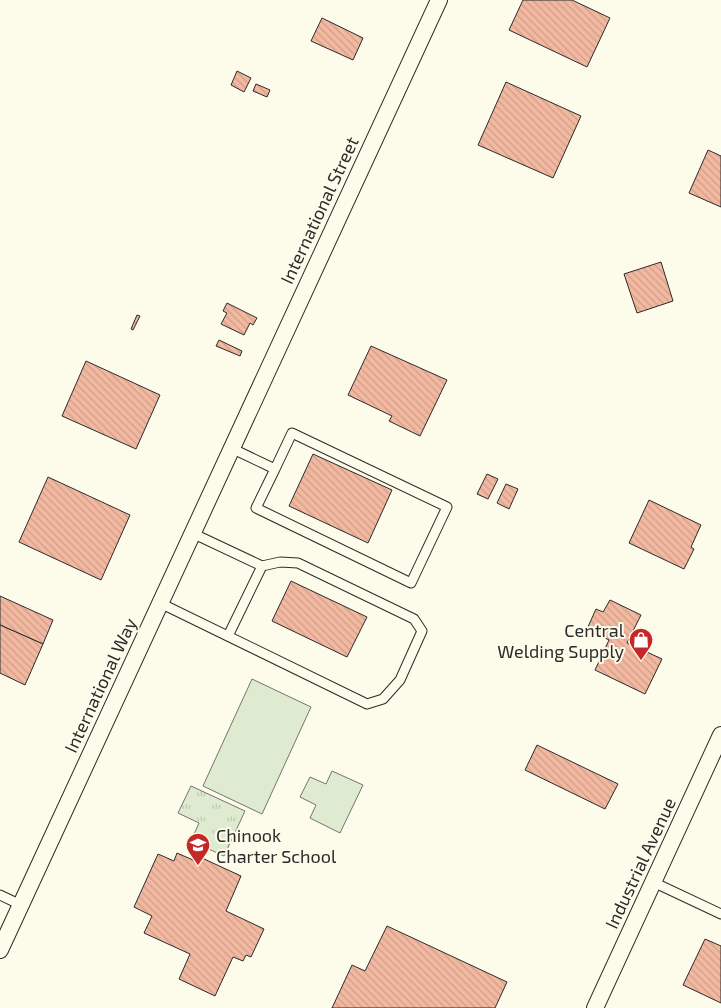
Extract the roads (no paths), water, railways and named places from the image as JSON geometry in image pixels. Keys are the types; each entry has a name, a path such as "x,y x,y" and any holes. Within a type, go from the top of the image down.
{"street":[{"name":"International Street","path":"233,442 439,0"},
{"name":"International Way","path":"0,950 233,442"},
{"name":"Industrial Avenue","path":"595,1008 721,735"}],"lane":[{"path":"292,433 447,507 411,583 256,508 275,469 292,433"},
{"path":"233,442 275,469"},
{"path":"160,603 367,704 383,698 400,680 422,631 414,619 298,564 280,562 262,566 192,533"},
{"path":"228,636 262,566"},
{"path":"653,882 721,914"},
{"path":"0,895 21,905"}],"place":[{"name":"Central Welding Supply","path":"641,661"},
{"name":"Chinook Charter School","path":"198,866"}]}
